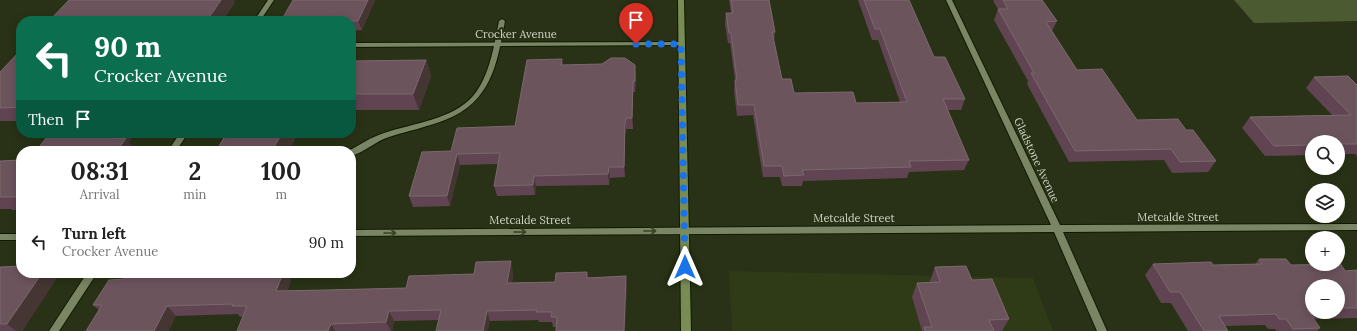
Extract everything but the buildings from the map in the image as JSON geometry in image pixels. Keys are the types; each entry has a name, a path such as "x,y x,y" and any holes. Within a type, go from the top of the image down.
{"street":[{"path":"260,16 271,0"},
{"path":"681,0 686,331"},
{"name":"Gladstone Avenue","path":"949,0 1057,229 1102,331"},
{"path":"356,150 375,139 458,111 475,98 484,82 497,45 502,21"},
{"name":"Crocker Avenue","path":"356,45 681,44"},
{"name":"Metcalde Street","path":"356,233 1357,227"},
{"path":"0,237 16,237"},
{"path":"54,331 89,278"}],"shaded area":[{"path":"1234,0 1357,0 1357,21 1254,23"},
{"path":"729,271 1033,278 1053,331 732,331"}],"route":[{"path":"636,44 681,44 685,267"}]}
